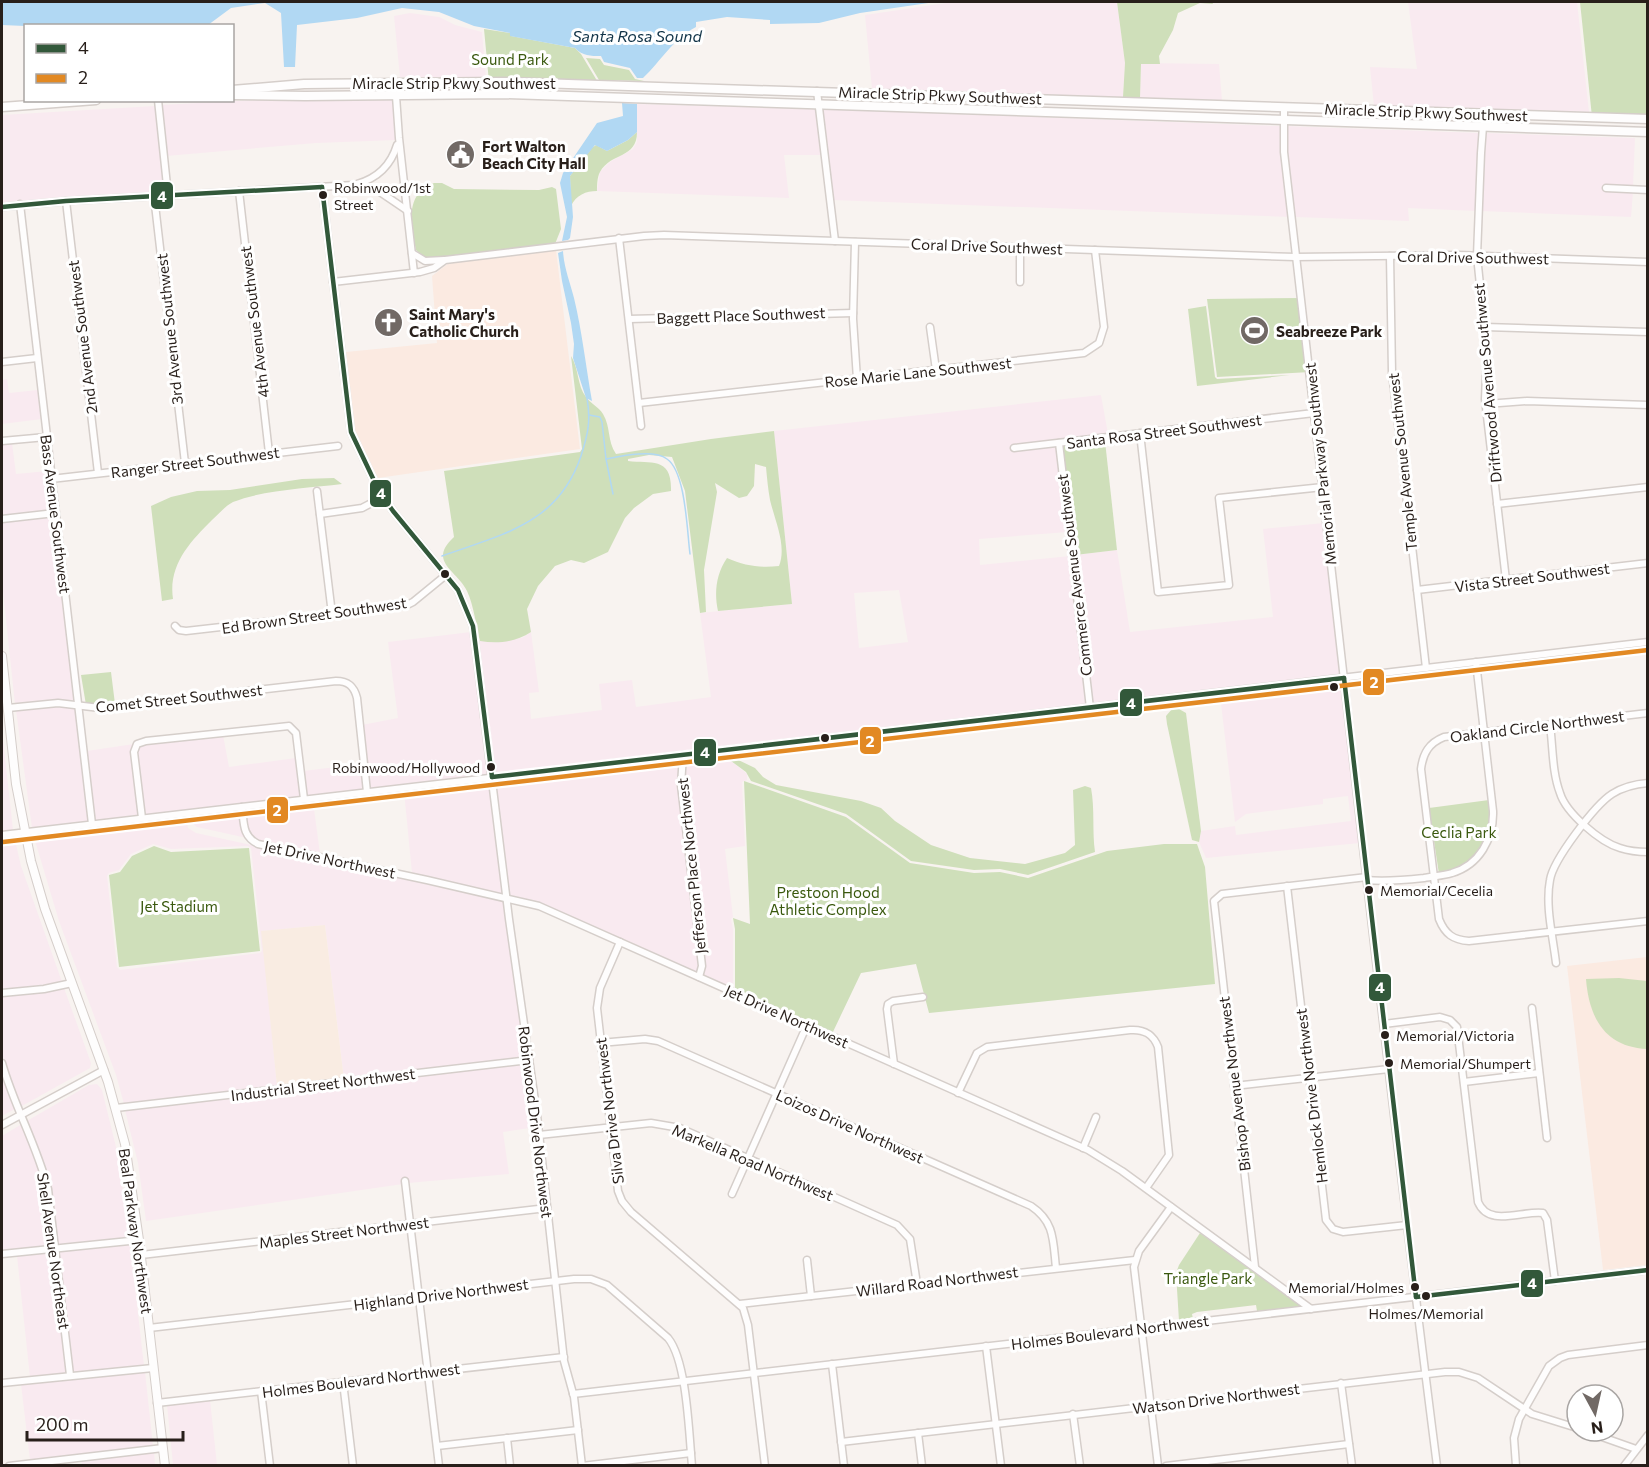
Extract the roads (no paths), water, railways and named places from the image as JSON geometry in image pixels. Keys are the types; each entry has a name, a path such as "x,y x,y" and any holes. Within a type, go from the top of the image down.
{"highway":[{"name":"Miracle Strip Pkwy Southwest","path":"234,92 304,84 505,82 1647,119"},
{"path":"505,82 505,94"},
{"path":"651,98 655,91 671,86"},
{"name":"Miracle Strip Pkwy Southwest","path":"234,92 305,96 505,94 651,98 1647,132"},
{"path":"2,107 69,102"}],"main road":[{"name":"Beal Parkway Northwest","path":"2,656 16,784 25,832 43,901 116,1108 131,1177 165,1466"}],"street":[{"path":"395,82 414,273"},
{"path":"817,91 835,241"},
{"path":"158,102 168,195"},
{"name":"Memorial Parkway Southwest","path":"1284,108 1284,152 1407,1225 1437,1466"},
{"name":"Driftwood Avenue Southwest","path":"1484,113 1477,256 1487,353 1486,405 1506,580"},
{"path":"354,185 368,180 384,169 393,156 399,138"},
{"path":"2,207 66,201 354,185 377,190 408,211"},
{"name":"Robinwood Drive Northwest","path":"322,187 351,432 383,497 458,590 473,626 506,897 530,1060 564,1357 573,1394 582,1466"},
{"path":"1606,189 1647,190"},
{"name":"4th Avenue Southwest","path":"239,191 269,453"},
{"name":"3rd Avenue Southwest","path":"154,196 185,463"},
{"name":"2nd Avenue Southwest","path":"66,201 98,473"},
{"name":"Bass Avenue Southwest","path":"20,204 92,824"},
{"name":"Coral Drive Southwest","path":"333,282 414,273 434,268 445,260 619,238 664,236 1297,256 1477,256 1647,262"},
{"path":"619,238 642,426"},
{"path":"855,242 854,313 857,379"},
{"path":"1020,248 1020,282"},
{"name":"Rose Marie Lane Southwest","path":"639,403 1084,353 1096,347 1102,338 1104,327 1095,250"},
{"path":"412,253 425,261 445,260"},
{"name":"Temple Avenue Southwest","path":"1390,256 1392,372 1426,668"},
{"name":"Baggett Place Southwest","path":"629,319 854,313"},
{"path":"930,327 936,370"},
{"path":"1485,327 1647,332"},
{"path":"2,362 37,358"},
{"path":"1486,405 1527,401 1647,405"},
{"name":"Santa Rosa Street Southwest","path":"1014,448 1314,413"},
{"path":"1140,434 1158,592 1228,585 1219,498 1323,487"},
{"path":"2,441 46,437"},
{"name":"Commerce Avenue Southwest","path":"1059,443 1090,708"},
{"name":"Ranger Street Southwest","path":"51,479 338,446"},
{"path":"1497,504 1647,487"},
{"path":"317,491 332,614"},
{"path":"320,514 362,508 383,497"},
{"path":"2,519 55,513"},
{"name":"Vista Street Southwest","path":"1417,590 1647,563"},
{"name":"Ed Brown Street Southwest","path":"175,626 179,630 186,631 409,605 446,575"},
{"path":"2,835 1647,642"},
{"path":"1287,886 1367,878 1386,882 1449,874 1468,865 1483,849 1491,833 1493,811 1476,662"},
{"name":"Comet Street Southwest","path":"8,708 58,703 100,708 336,681 349,684 357,698 367,792"},
{"name":"Oakland Circle Northwest","path":"1647,713 1440,739 1430,746 1424,755 1421,769 1440,923 1445,931 1455,939 1469,941 1647,921"},
{"path":"1550,725 1559,791 1566,806 1585,824 1617,847 1647,852"},
{"path":"142,818 134,752 137,744 146,741 289,726 296,733 304,799"},
{"name":"Jefferson Place Northwest","path":"683,755 681,785 702,966 699,977"},
{"path":"1556,963 1548,895 1552,870 1560,855 1612,794 1628,786 1647,783"},
{"name":"Jet Drive Northwest","path":"242,807 245,833 258,844 506,897 546,909 1083,1148 1146,1188 1311,1309"},
{"name":"Bishop Avenue Northwest","path":"1255,1267 1214,900 1222,894 1287,886"},
{"name":"Hemlock Drive Northwest","path":"1287,886 1325,1210 1329,1226 1343,1233 1407,1225"},
{"name":"Silva Drive Northwest","path":"620,942 599,991 597,1008 618,1191 627,1207 740,1304"},
{"path":"2,993 44,989 72,982"},
{"path":"894,1064 888,1004 893,1001 922,997"},
{"path":"1532,1008 1546,1138"},
{"path":"1384,1024 1440,1017 1450,1020 1457,1027 1480,1207 1492,1216 1543,1213 1547,1220 1555,1281"},
{"path":"732,1194 807,1025"},
{"path":"958,1093 980,1049 1130,1030 1144,1031 1154,1038 1158,1047 1169,1155 1146,1188"},
{"name":"Loizos Drive Northwest","path":"600,1043 645,1039 658,1041 1031,1206 1045,1217 1051,1231 1056,1268"},
{"name":"Industrial Street Northwest","path":"116,1108 530,1060"},
{"name":"Shell Avenue Northeast","path":"2,1063 10,1091 34,1144 44,1173 70,1375"},
{"path":"1234,1086 1389,1069"},
{"path":"2,1125 104,1071"},
{"path":"1464,1082 1539,1073"},
{"path":"1083,1148 1095,1117"},
{"name":"Markella Road Northwest","path":"539,1135 651,1123 673,1126 897,1225 910,1239 917,1284"},
{"path":"405,1181 439,1466"},
{"path":"1158,1466 1135,1260 1171,1207"},
{"name":"Maples Street Northwest","path":"141,1256 548,1208"},
{"path":"2,1254 139,1240"},
{"path":"807,1260 811,1296"},
{"name":"Willard Road Northwest","path":"740,1304 1135,1260"},
{"name":"Holmes Boulevard Northwest","path":"573,1394 1647,1270"},
{"name":"Highland Drive Northwest","path":"149,1328 556,1281 591,1279 611,1288 673,1344 679,1357 683,1381"},
{"path":"740,1304 748,1325 765,1466"},
{"path":"1516,1466 1515,1432 1546,1370 1560,1358 1568,1355 1647,1345"},
{"path":"986,1346 1001,1466"},
{"name":"Holmes Boulevard Northwest","path":"157,1403 564,1357"},
{"path":"832,1364 844,1466"},
{"path":"2,1383 153,1368"},
{"name":"Watson Drive Northwest","path":"841,1442 1341,1383 1454,1372 1478,1378 1532,1414 1565,1424"},
{"path":"683,1381 692,1466"},
{"path":"343,1382 353,1466"},
{"path":"1341,1383 1352,1466"},
{"path":"261,1391 270,1466"},
{"path":"1073,1414 1080,1466"},
{"path":"436,1446 578,1430"},
{"path":"918,1433 922,1466"},
{"path":"1624,1466 1647,1435"},
{"path":"507,1438 510,1466"},
{"path":"1619,1443 1636,1449"},
{"path":"1166,1466 1349,1444"},
{"path":"9,1466 163,1448"},
{"path":"582,1466 691,1453"},
{"path":"78,1458 79,1466"}],"water":[{"name":"Santa Rosa Sound","path":"2,2 935,2 860,13 819,23 770,24 770,20 727,17 696,22 696,27 674,43 643,78 637,78 630,68 604,62 601,56 587,55 575,48 510,36 510,33 474,26 439,12 402,8 357,18 297,25 295,67 284,67 281,13 265,3 231,8 209,24 2,25"},
{"path":"622,103 637,104 637,132 628,140 607,151 595,145 570,176 573,217 570,238 562,241 567,217 560,183 563,173 597,123 623,116"},
{"path":"563,251 579,323 592,401 586,398 573,358 571,323 558,253"}],"waterway":[{"path":"442,556 507,533 543,512 558,497 571,479 581,456 589,421 587,398"},
{"path":"589,415 600,417 602,422 613,494"},
{"path":"606,459 637,454 654,454 667,459 673,466 682,489 690,554"}],"place":[{"name":"Fort Walton Beach City Hall","path":"461,155"},
{"name":"Robinwood/1st Street","path":"323,195"},
{"name":"Saint Mary's Catholic Church","path":"388,323"},
{"name":"Seabreeze Park","path":"1255,331"},
{"name":"Robinwood/Hollywood","path":"491,767"},
{"name":"Memorial/Cecelia","path":"1369,890"},
{"name":"Memorial/Victoria","path":"1385,1035"},
{"name":"Memorial/Shumpert","path":"1389,1063"},
{"name":"Memorial/Holmes","path":"1415,1287"},
{"name":"Holmes/Memorial","path":"1426,1296"}],"park label":[{"name":"Sound Park","path":"510,59"},
{"name":"Ceclia Park","path":"1459,832"},
{"name":"Prestoon Hood Athletic Complex","path":"828,900"},
{"name":"Jet Stadium","path":"179,906"},
{"name":"Triangle Park","path":"1208,1278"}]}
